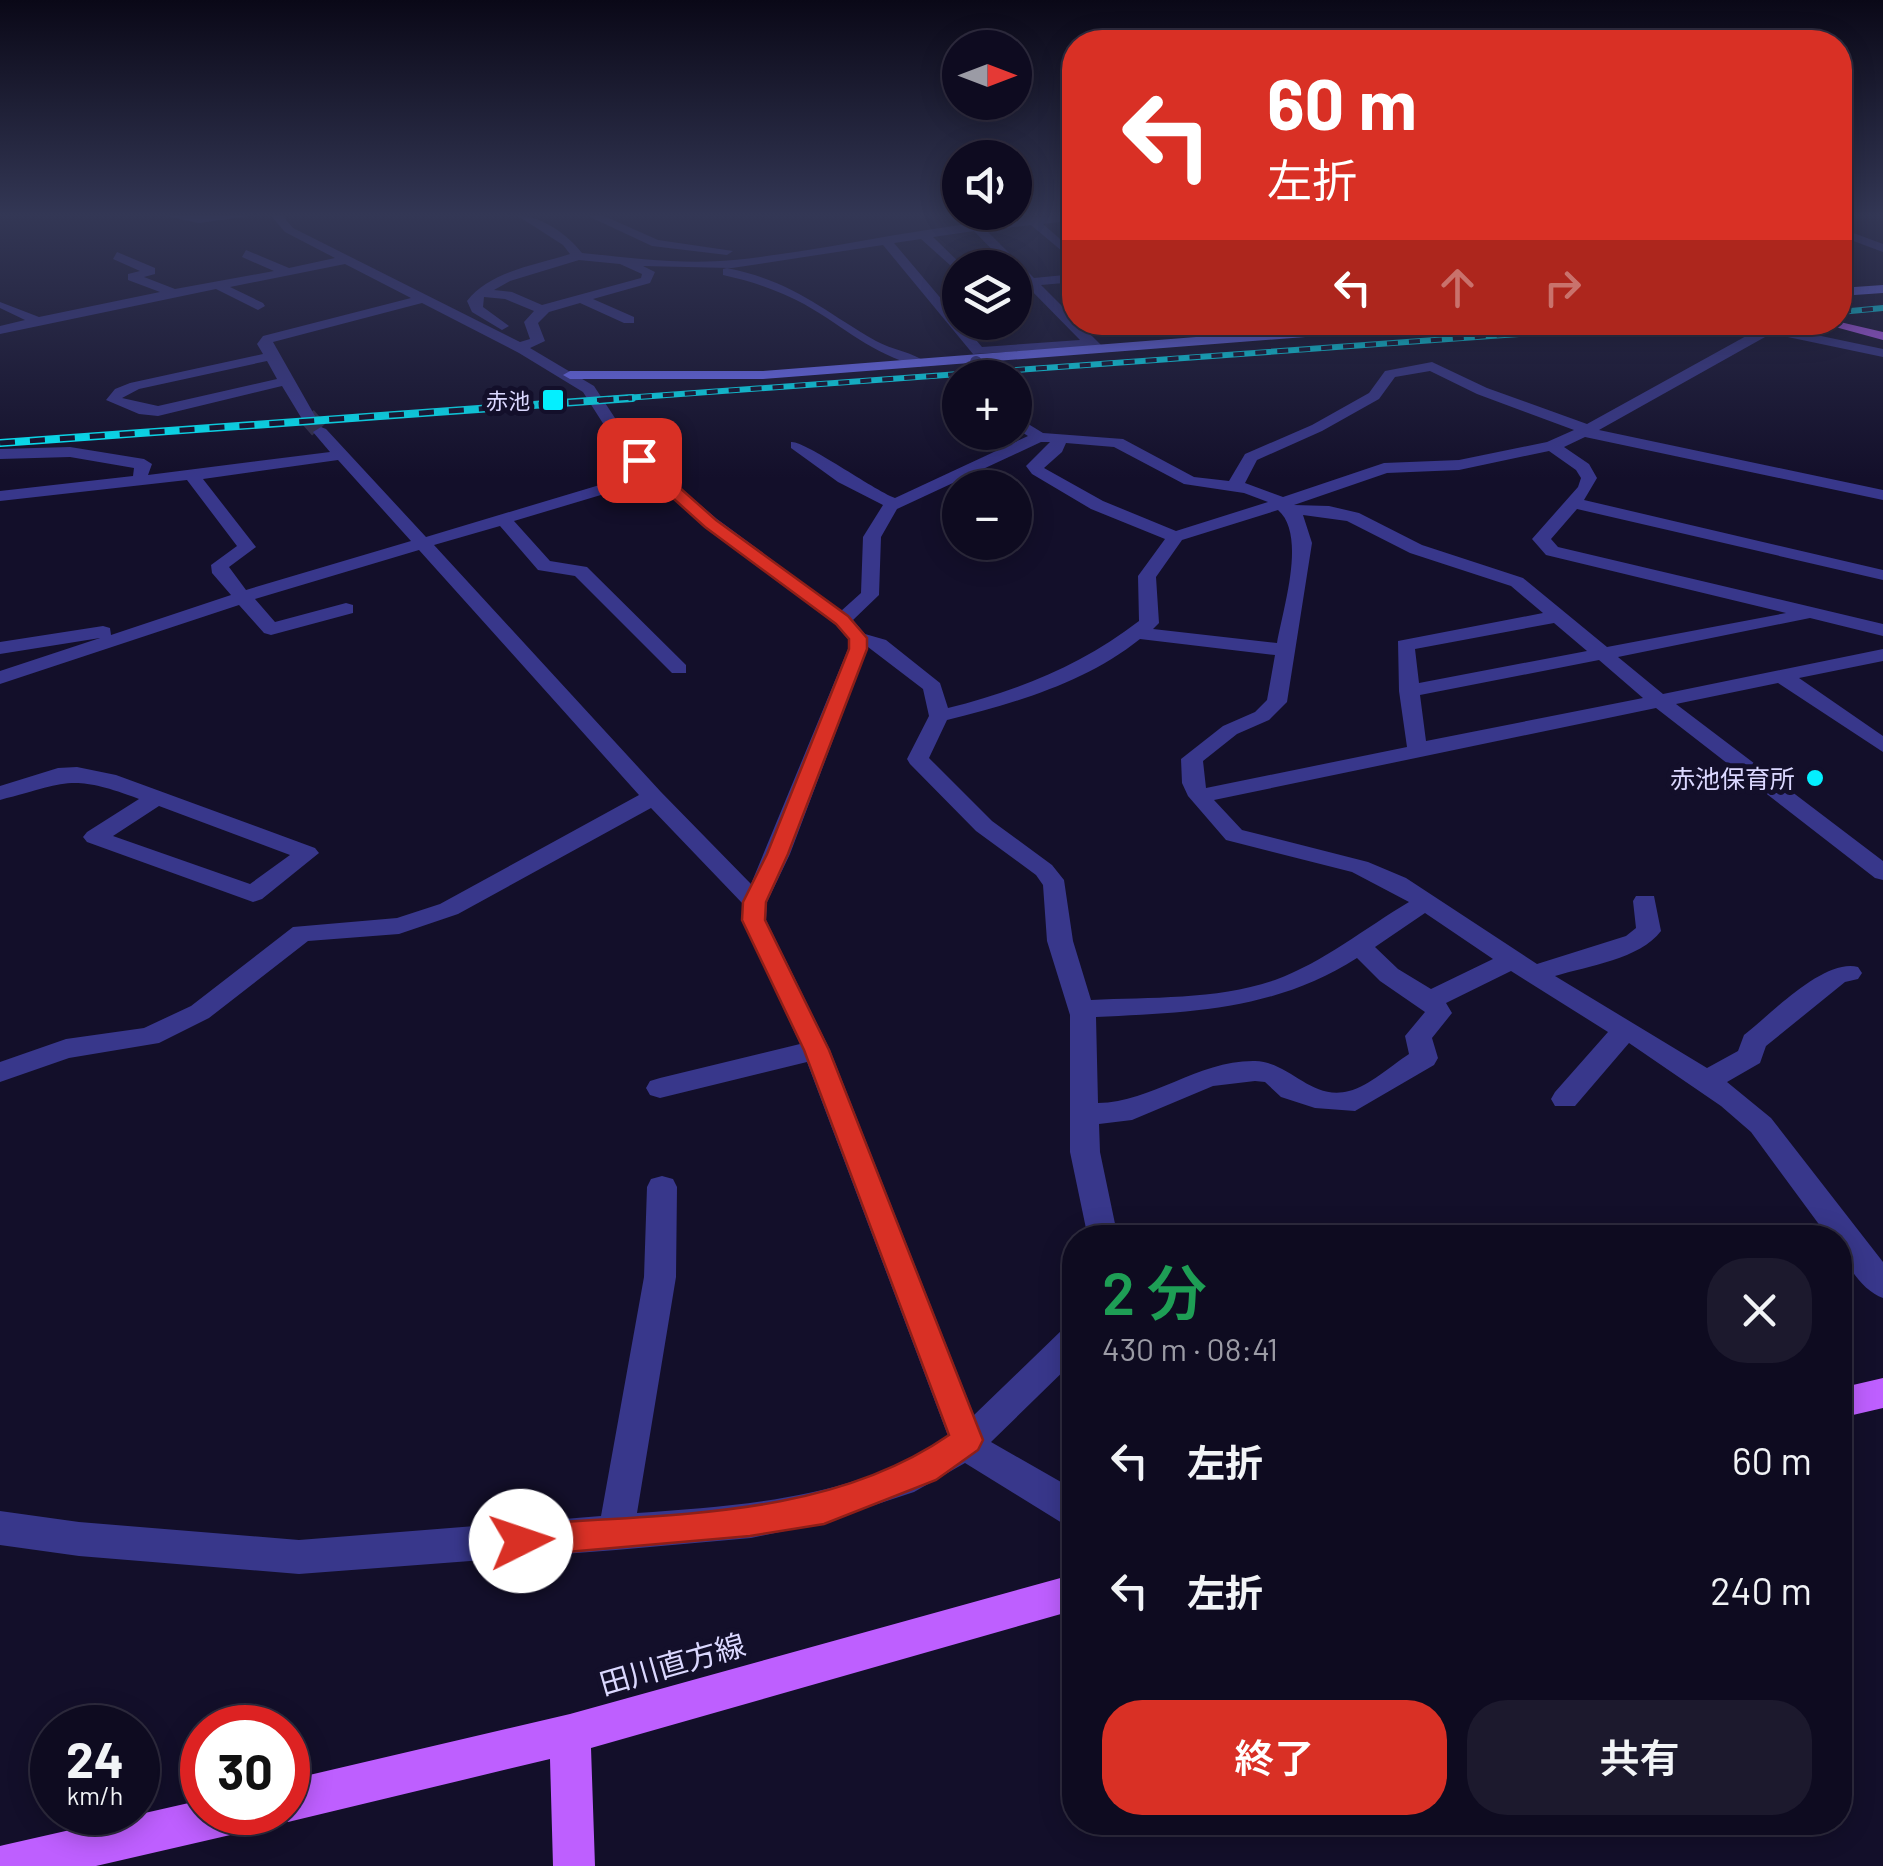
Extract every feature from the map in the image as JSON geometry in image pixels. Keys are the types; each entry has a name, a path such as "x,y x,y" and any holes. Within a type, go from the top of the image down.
{"main road":[{"path":"1852,329 1883,336"},
{"path":"1852,1400 1883,1392"},
{"name":"田川直方線","path":"310,1796 570,1734 1062,1596"},
{"path":"570,1734 574,1866"},
{"path":"14,1859 180,1824"}],"street":[{"path":"0,330 121,303"},
{"path":"252,303 258,306"},
{"path":"308,416 264,344 268,339 405,303"},
{"path":"429,303 523,348 589,388 624,444 711,524 842,620 858,638 879,644 934,686 939,716 918,759 984,826 1044,870 1055,885 1060,940 1080,1009 1086,1152 1101,1225"},
{"path":"474,303 477,309 516,335 523,348"},
{"path":"527,303 542,310"},
{"path":"523,348 538,341 531,322 542,310 564,303"},
{"path":"591,303 629,320"},
{"path":"811,303 828,311 874,346 920,363"},
{"path":"938,303 978,351 1272,335"},
{"path":"4,305 37,321"},
{"path":"1083,335 1094,346"},
{"path":"1058,438 1056,449 1034,466 1038,471 1097,505 1175,537 1286,507 1384,468 1459,465 1552,446 1587,431 1758,335"},
{"path":"1798,335 1883,353"},
{"path":"975,360 1094,346"},
{"path":"271,356 136,386 120,392 113,400 144,411 158,410 286,381"},
{"path":"570,375 714,377 942,362"},
{"path":"1234,487 1251,457 1317,428 1374,396 1390,374 1432,366 1482,391 1587,431 1883,494"},
{"path":"1032,431 1039,436 1117,442 1190,480 1234,487 1286,507 1353,517 1416,549 1517,582 1658,700 1883,873"},
{"path":"321,432 653,798 754,902"},
{"path":"842,620 861,608 870,595 872,537 896,503 1039,436"},
{"path":"797,445 809,457 880,500 896,503"},
{"path":"1552,446 1584,467 1589,478 1586,488 1541,539 1552,551 1883,630"},
{"path":"0,454 70,452 120,464 144,464 138,479"},
{"path":"0,496 138,479 194,478 339,456"},
{"path":"0,678 242,598 654,474"},
{"path":"194,478 247,547 220,565 220,573 271,629 346,609"},
{"path":"1572,503 1883,575"},
{"path":"1286,507 1295,516 1303,543 1277,702 1262,716 1230,730 1192,759 1193,783 1199,796 1234,836 1360,867 1397,883 1522,967 1706,1081 1761,1125 1840,1225"},
{"path":"503,519 544,566 581,571 679,669"},
{"path":"939,716 1011,696 1073,670 1137,633 1149,623 1147,576 1166,555 1175,537"},
{"path":"1409,690 1813,613"},
{"path":"1422,750 1415,743 1405,645 1560,616"},
{"path":"0,648 97,632 133,634"},
{"path":"1137,633 1286,650"},
{"path":"858,638 858,649 806,783 754,902 754,920 816,1050 967,1440 984,1459 1062,1502"},
{"path":"1199,796 1658,700 1878,660"},
{"path":"1782,676 1883,746"},
{"path":"0,793 77,774 108,780 307,853 253,894 95,837 156,798"},
{"path":"0,1072 66,1049 149,1036 200,1012 302,933 398,926 449,908 653,798"},
{"path":"1430,1000 1522,967 1634,942 1649,930 1645,901"},
{"path":"1080,1009 1248,995 1286,986 1426,902"},
{"path":"1083,1114 1122,1113 1208,1077 1255,1071 1273,1074 1291,1090 1325,1101 1355,1101 1424,1058 1418,1036 1438,1013 1430,1000 1389,975 1358,946"},
{"path":"1706,1081 1750,1056 1754,1042 1836,975 1849,973"},
{"path":"1565,1100 1625,1030"},
{"path":"660,1088 816,1050"},
{"path":"616,1533 660,1277 662,1187"},
{"path":"1860,1251 1883,1286"},
{"path":"0,1528 79,1539 299,1557 750,1521 824,1508 924,1470 967,1440 1062,1351"}],"tunnel":[{"path":"307,416 321,432"}],"railway":[{"path":"1852,311 1883,308"},
{"path":"597,400 1504,335"},
{"path":"0,443 632,398"}],"place":[{"name":"赤池","path":"553,400"},
{"name":"赤池保育所","path":"1815,778"}],"route":[{"path":"521,1541 750,1521 824,1508 924,1470 967,1440 816,1050 754,920 754,902 778,854 858,649 858,638 842,620 711,524 639,460"}]}
